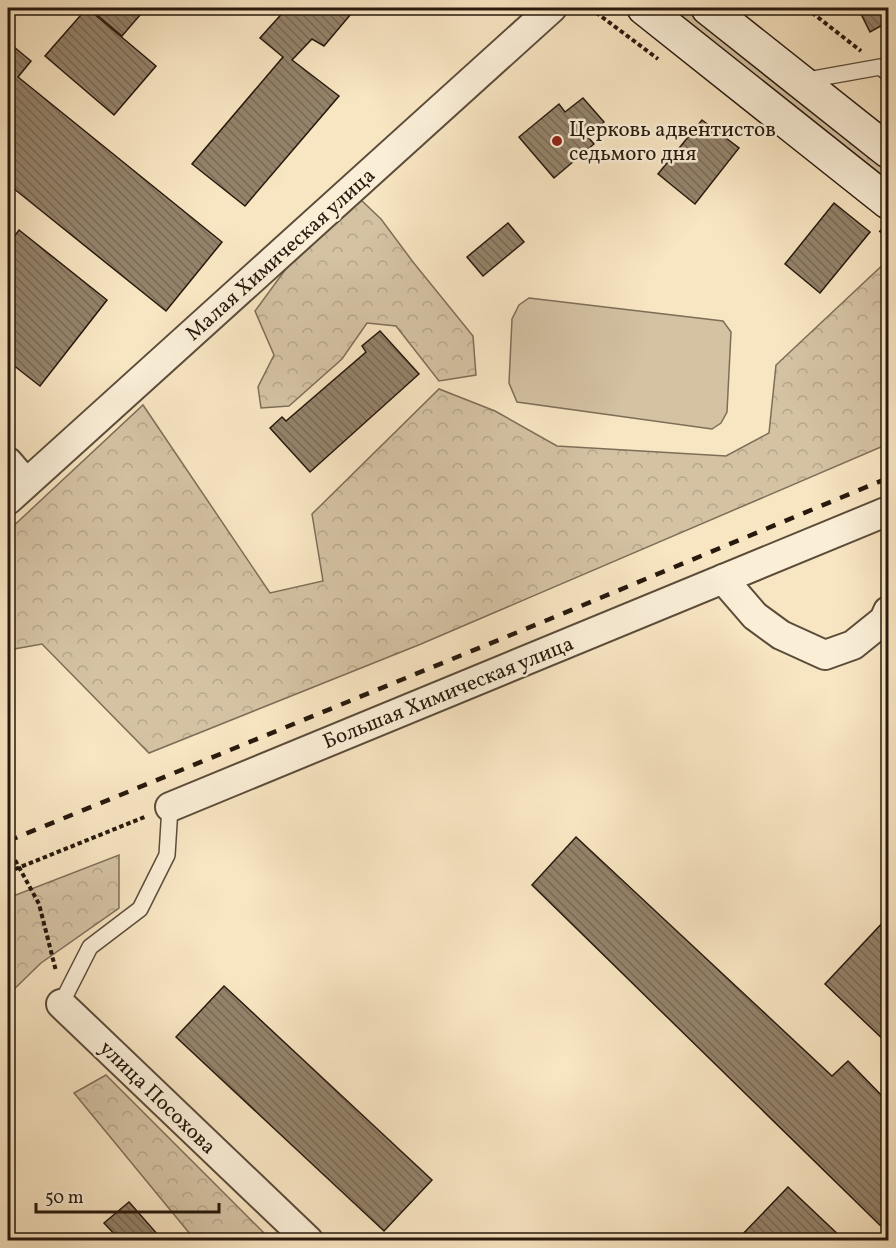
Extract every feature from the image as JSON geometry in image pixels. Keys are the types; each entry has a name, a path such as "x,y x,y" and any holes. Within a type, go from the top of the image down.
{"main road":[{"path":"644,8 888,202"},
{"path":"708,8 888,151"}],"street":[{"name":"Малая Химическая улица","path":"16,492 552,8"},
{"path":"8,462 16,492"},
{"name":"Большая Химическая улица","path":"170,807 888,511"},
{"path":"723,579 755,616 781,635 825,655 853,645 884,620 888,611"},
{"name":"улица Посохова","path":"61,1004 308,1240"}],"lane":[{"path":"801,81 884,70"},
{"path":"61,1004 90,947 140,909 167,855 170,807"}],"path":[{"path":"806,8 884,70"},
{"path":"8,872 170,807"},
{"path":"8,847 39,904 58,976 61,1004"}],"green space":[{"path":"668,8 684,8 888,170 888,183"},
{"path":"360,199 381,219 473,336 476,375 439,381 396,326 367,323 342,359 289,406 261,408 258,387 274,355 255,311 288,266 337,208"},
{"path":"888,260 888,444 421,644 149,753 42,644 8,650 8,531 143,405 270,593 323,581 312,514 439,389 495,411 557,446 726,456 769,433 776,365"},
{"path":"529,298 723,321 731,332 727,412 721,423 712,429 517,402 509,383 512,319 519,305"},
{"path":"119,855 119,908 41,963 8,995 8,898"},
{"path":"106,1075 271,1240 195,1240 74,1093"}],"building":[{"path":"87,8 156,66 114,115 45,56"},
{"path":"89,8 146,8 122,36"},
{"path":"287,8 356,8 324,46 312,39 292,60 339,96 245,206 192,164 283,57 260,38"},
{"path":"858,8 888,8 888,22 870,32"},
{"path":"8,42 31,61 18,77 222,242 166,311 8,184 8,121 15,111 8,105"},
{"name":"Церковь адвентистов седьмого дня","path":"583,98 604,122 587,136 594,144 554,178 519,137 559,104 565,112"},
{"path":"702,120 739,148 695,204 658,174"},
{"path":"834,203 870,232 820,293 785,264"},
{"path":"508,223 524,242 483,276 467,257"},
{"path":"19,230 107,300 40,386 8,361 8,245"},
{"path":"380,331 419,374 310,472 270,428 282,417 286,421 366,352 362,346"},
{"path":"576,837 832,1076 848,1061 888,1102 888,1233 532,885"},
{"path":"888,917 888,1044 825,984"},
{"path":"224,986 432,1180 384,1231 176,1037"},
{"path":"788,1187 844,1240 741,1240 739,1238"},
{"path":"129,1202 159,1236 153,1240 120,1240 104,1223"}],"railway":[{"path":"8,841 888,478"}],"place":[{"name":"Церковь адвентистов седьмого дня","path":"557,141"}]}
